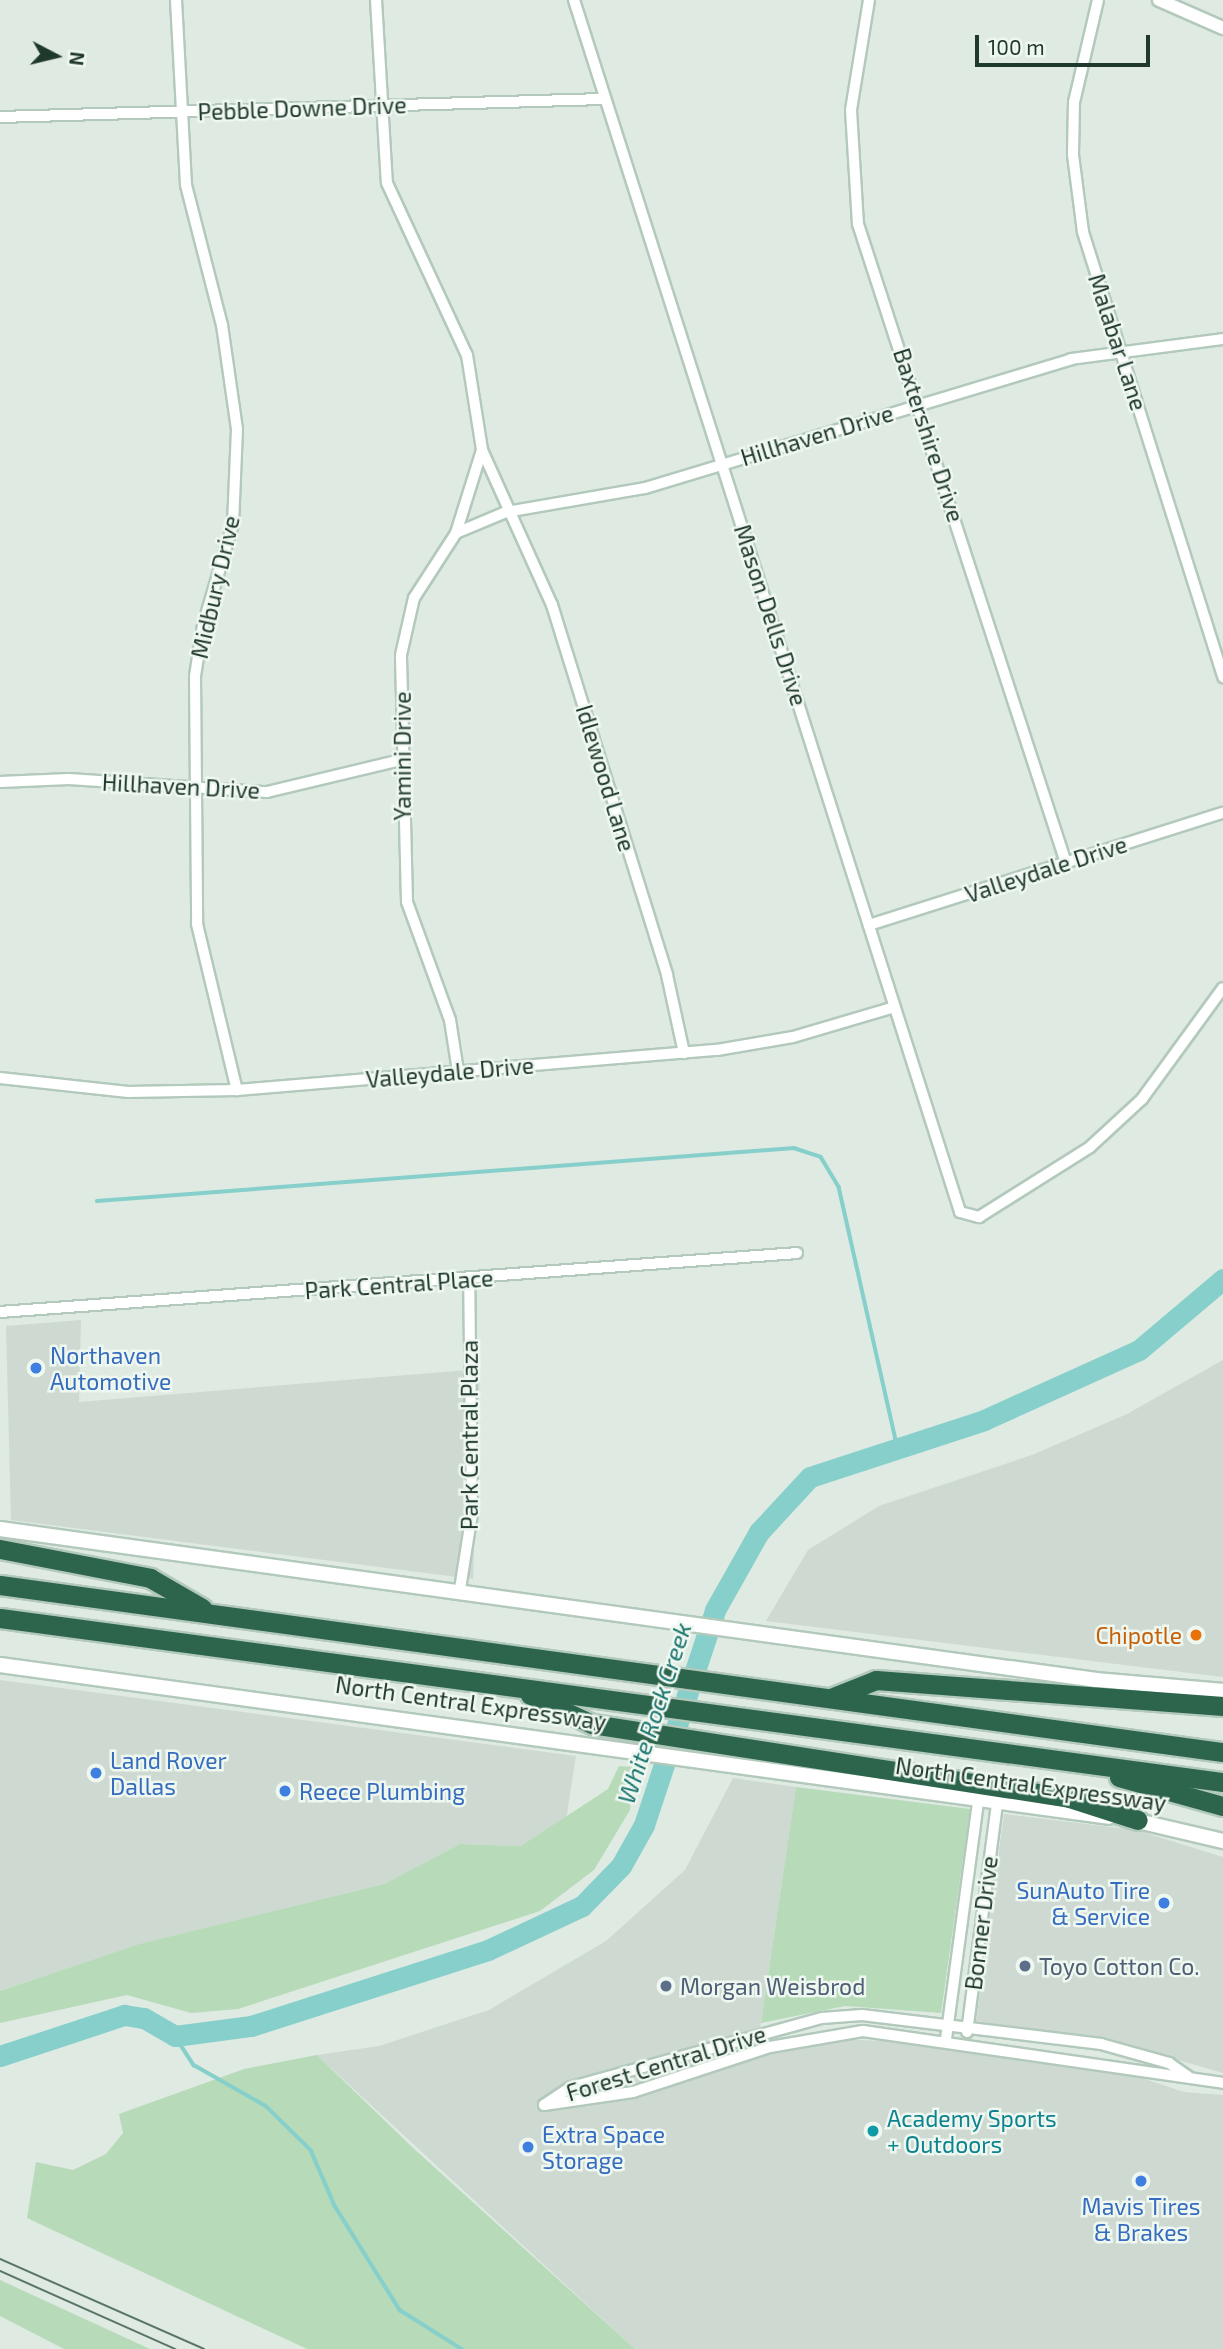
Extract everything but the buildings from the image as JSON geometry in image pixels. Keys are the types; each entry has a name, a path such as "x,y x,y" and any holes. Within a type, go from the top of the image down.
{"highway":[{"path":"0,1549 150,1578 212,1614"},
{"path":"0,1585 1223,1752"},
{"name":"North Central Expressway","path":"0,1618 1223,1782"},
{"path":"0,1633 46,1625"},
{"path":"831,1698 876,1680 1223,1706"},
{"path":"514,1687 592,1724 768,1754 1069,1798 1138,1820"},
{"path":"1078,1764 1223,1806"}],"main road":[{"path":"0,1529 460,1589 779,1635 1223,1691"},
{"name":"North Central Expressway","path":"0,1665 623,1750 978,1802 1138,1820 1223,1841"}],"street":[{"name":"Midbury Drive","path":"176,0 186,185 222,326 237,429 233,524 197,655 196,788 199,949 237,1090"},
{"name":"Yamini Drive","path":"376,0 379,105 387,183 467,355 481,450 506,512"},
{"name":"Mason Dells Drive","path":"574,0 957,1207 979,1217 1040,1183 1120,1121 1223,988"},
{"name":"Baxtershire Drive","path":"870,0 851,110 855,205 1066,863"},
{"name":"Malabar Lane","path":"1098,0 1077,77 1073,155 1083,232 1223,677"},
{"path":"1159,0 1223,29"},
{"name":"Pebble Downe Drive","path":"0,117 604,99"},
{"name":"Hillhaven Drive","path":"456,533 506,512 626,493 1071,359 1122,356 1223,339"},
{"name":"Yamini Drive","path":"458,1071 450,1020 407,902 400,760 406,626 428,569 456,533 481,450"},
{"name":"Idlewood Lane","path":"506,512 552,605 667,975 684,1053"},
{"name":"Hillhaven Drive","path":"0,782 267,792 400,760"},
{"name":"Valleydale Drive","path":"869,925 1223,813"},
{"name":"Valleydale Drive","path":"0,1079 128,1092 237,1090 684,1053 793,1037 895,1007"},
{"name":"Park Central Place","path":"0,1312 797,1253"},
{"name":"Park Central Plaza","path":"460,1589 472,1513 469,1279"},
{"name":"Bonner Drive","path":"946,2039 978,1802"},
{"name":"Bonner Drive","path":"966,2042 997,1804"},
{"name":"Forest Central Drive","path":"1189,2077 1168,2063 1101,2044 968,2025 862,2015 767,2032 571,2087 544,2105 633,2092 770,2048 863,2031 946,2039 1097,2061 1164,2079 1189,2077 1223,2083"},
{"path":"767,2032 770,2048"}],"shaded area":[{"path":"81,1320 79,1402 480,1369 473,1579 11,1520 6,1326"},
{"path":"1223,1360 1223,1677 766,1621 808,1550 879,1506 1032,1455 1127,1414"},
{"path":"0,1680 576,1756 566,1820 521,1846 460,1844 384,1884 139,1944 0,1991"},
{"path":"733,1778 796,1787 756,2056 831,2039 912,2042 1124,2072 1184,2092 1223,2095 1223,2349 635,2349 317,2055 379,2046 489,2010 606,1941 685,1870"},
{"path":"1004,1814 1136,1830 1223,1857 1223,2073 1113,2041 976,2021"}],"green space":[{"path":"619,1766 632,1767 630,1810 594,1870 540,1911 238,2009 191,2013 127,1995 0,2023 0,1991 139,1944 384,1884 460,1844 521,1846 608,1789"},
{"path":"796,1787 970,1809 941,2013 845,2006 761,2023"},
{"path":"317,2055 411,2146 635,2349 307,2349 27,2218 36,2162 73,2170 106,2154 123,2133 119,2114 244,2069"},
{"path":"0,2280 150,2349 64,2349 0,2316"}],"waterway":[{"path":"97,1201 794,1148 821,1157 839,1187 898,1448"},
{"name":"White Rock Creek","path":"0,2056 124,2015 144,2018 175,2036 251,2026 488,1950 582,1906 621,1866 644,1825 715,1610 759,1532 810,1477 984,1420 1139,1350 1223,1279"},
{"path":"175,2036 194,2065 266,2106 311,2150 335,2206 400,2310 462,2349"}],"tram line":[{"path":"0,2259 204,2349"},
{"path":"0,2271 175,2349"}],"place":[{"name":"Northaven Automotive","path":"36,1368"},
{"name":"Chipotle","path":"1196,1635"},
{"name":"Land Rover Dallas","path":"96,1773"},
{"name":"Reece Plumbing","path":"285,1791"},
{"name":"SunAuto Tire & Service","path":"1164,1903"},
{"name":"Toyo Cotton Co.","path":"1025,1966"},
{"name":"Morgan Weisbrod","path":"666,1986"},
{"name":"Academy Sports + Outdoors","path":"873,2131"},
{"name":"Extra Space Storage","path":"528,2147"},
{"name":"Mavis Tires & Brakes","path":"1141,2181"}]}
